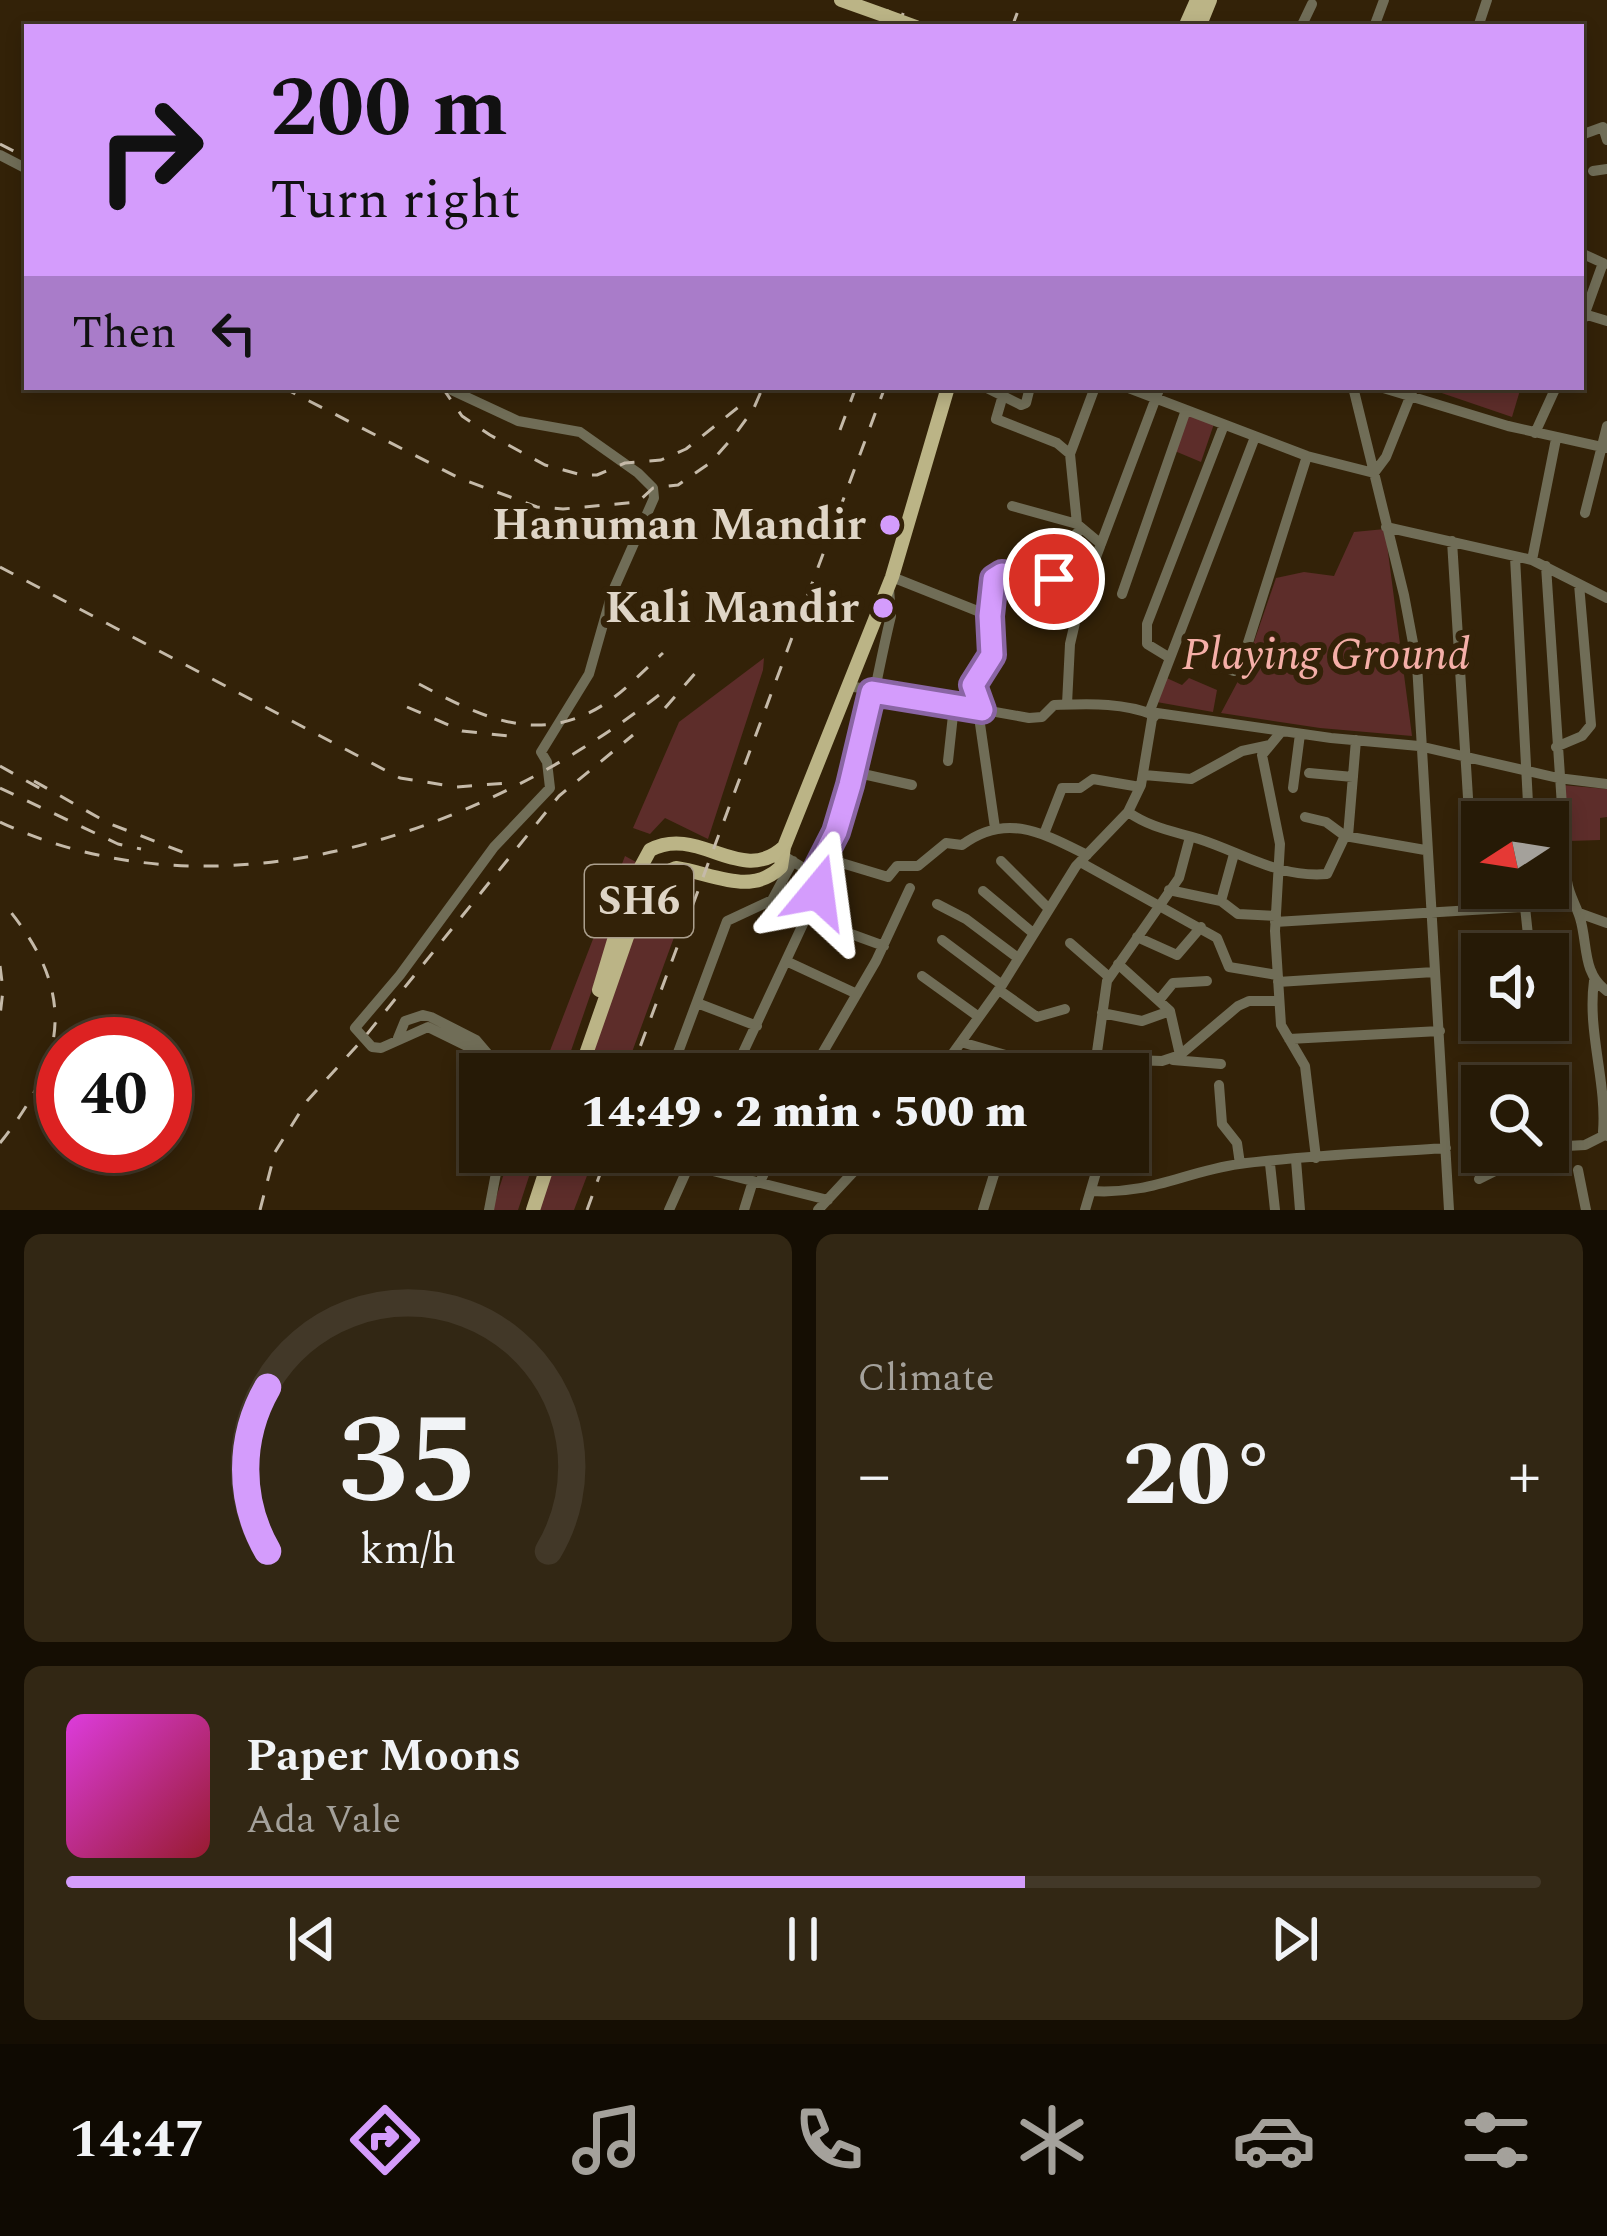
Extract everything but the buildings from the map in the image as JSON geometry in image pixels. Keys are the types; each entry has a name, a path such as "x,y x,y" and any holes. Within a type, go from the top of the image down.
{"main road":[{"path":"842,0 908,24"},
{"path":"785,855 890,581 947,390"},
{"name":"SH6","path":"577,1053 630,887 645,855 662,844 681,841 747,861 785,855"},
{"path":"662,844 667,870"},
{"name":"SH6","path":"586,1053 633,915 650,882 667,870 685,869 732,883 747,882 777,872 785,855"},
{"path":"529,1210 541,1173"}],"street":[{"path":"1302,24 1312,4"},
{"path":"1584,134 1603,128 1607,140"},
{"path":"1593,170 1607,169"},
{"path":"1584,316 1605,264"},
{"path":"452,390 518,421 580,432 638,473 653,488 655,498 612,593 589,674 541,752 548,762 550,788 494,847 355,1028 372,1048 433,1028 481,1053"},
{"path":"992,390 1024,405 1029,390"},
{"path":"995,828 973,685 992,655 990,616 996,577 1051,582 1078,527 1070,454 1095,390"},
{"path":"1353,390 1413,632 1449,1210"},
{"path":"1535,433 1555,390"},
{"path":"1067,704 1075,619 1157,392 1186,410 1255,437 1374,473"},
{"path":"1374,473 1386,457 1412,392 1535,433 1604,448"},
{"path":"1003,395 996,419 1057,443 1070,454"},
{"path":"1122,594 1186,410"},
{"path":"1170,658 1147,644 1147,624 1224,425"},
{"path":"1585,514 1607,425"},
{"path":"953,1053 1083,858 1128,812 1142,782 1152,714 1170,658 1255,437"},
{"path":"1532,560 1556,439"},
{"path":"1214,665 1234,671 1240,668 1307,456"},
{"path":"1012,506 1078,527 1101,544"},
{"path":"1386,527 1532,560 1607,598"},
{"path":"1452,541 1475,910"},
{"path":"1515,557 1527,801"},
{"path":"1546,566 1558,778 1576,909 1602,984 1592,1014 1606,1136 1569,1146"},
{"path":"814,875 825,858 854,772 892,606 890,581 990,616"},
{"path":"1579,584 1591,725"},
{"path":"849,686 1037,718 1048,707 1067,704 1124,706 1281,732 1419,746 1558,778 1607,784"},
{"path":"948,761 954,706"},
{"path":"1556,747 1582,736 1591,725 1607,723"},
{"path":"1281,732 1262,755 1280,844 1275,919 1279,1001 1281,1024 1303,1058 1316,1158"},
{"path":"1293,788 1300,734"},
{"path":"1128,812 1152,827 1280,870 1327,874 1347,836 1356,740"},
{"path":"1044,834 1062,788 1080,788 1093,779 1191,779 1242,751 1271,745"},
{"path":"854,772 912,785"},
{"path":"1309,773 1353,777"},
{"path":"1305,817 1326,822 1347,836 1425,850"},
{"path":"825,858 888,877 897,866 921,864 940,845 962,845 995,828 1022,826 1044,834 1201,927 1217,938 1226,965 1278,978 1434,972"},
{"path":"1097,1053 1109,976 1179,878 1190,837"},
{"path":"1221,901 1234,854"},
{"path":"680,1053 728,921 772,900 785,855 814,875 818,892 743,1053"},
{"path":"1001,862 1048,908"},
{"path":"823,1053 884,946 910,889"},
{"path":"1169,890 1221,901 1238,914 1275,919 1491,909"},
{"path":"983,891 1033,933"},
{"path":"937,904 966,919 1018,958"},
{"path":"1569,909 1607,923"},
{"path":"807,919 884,946"},
{"path":"1137,937 1177,955 1201,927"},
{"path":"942,940 1037,1017 1065,1009"},
{"path":"1070,944 1109,976"},
{"path":"786,961 857,994"},
{"path":"1118,964 1171,1011 1175,1058"},
{"path":"922,976 979,1017"},
{"path":"1160,999 1173,983 1208,981"},
{"path":"1175,1058 1238,1006 1249,1001 1279,1001"},
{"path":"697,1003 757,1026"},
{"path":"1102,1013 1142,1021 1171,1011"},
{"path":"1289,1039 1440,1031"},
{"path":"961,1042 999,1053"},
{"path":"1149,1058 1221,1064"},
{"path":"1219,1085 1222,1124 1237,1143 1240,1164"},
{"path":"1091,1191 1154,1188 1240,1164 1446,1148"},
{"path":"1296,1160 1300,1210"},
{"path":"1270,1164 1275,1210"},
{"path":"1578,1170 1586,1210"},
{"path":"489,1210 496,1173"},
{"path":"668,1210 686,1173"},
{"path":"718,1173 828,1200"},
{"path":"744,1210 761,1173"},
{"path":"818,1210 853,1173"},
{"path":"983,1210 994,1173"},
{"path":"1085,1210 1096,1173"},
{"path":"1479,1179 1491,1173"}],"green space":[{"path":"1433,390 1520,390 1512,417"},
{"path":"1185,406 1216,418 1201,462 1170,449"},
{"name":"Playing Ground","path":"1385,529 1412,736 1221,713 1245,668 1276,578 1304,572 1334,576 1354,532"},
{"path":"764,658 708,839 665,818 650,834 633,828 679,722"},
{"path":"1160,675 1182,685 1189,678 1217,690 1213,712 1151,701"},
{"path":"1562,785 1607,789 1607,817 1600,818 1600,840 1569,841 1569,801 1564,801"},
{"path":"625,856 636,862 570,1053 549,1053"},
{"path":"680,873 695,880 632,1053 591,1053 653,881 674,882"},
{"path":"504,1173 530,1173 518,1210 492,1210"},
{"path":"549,1173 588,1173 574,1210 537,1210"}],"railway":[{"path":"899,24 908,0"},
{"path":"1013,24 1022,0"},
{"path":"0,144 24,156"},
{"path":"288,390 459,478 537,507 563,509 638,502 653,488 678,485 710,463 733,437 762,390"},
{"path":"444,390 462,416 490,435 545,465 582,475 597,475 625,463 661,460 686,449 746,401"},
{"path":"840,430 855,390"},
{"path":"638,1053 884,390"},
{"path":"0,567 400,778 457,787 507,783"},
{"path":"419,684 488,716 534,725 558,723 606,703 663,653"},
{"path":"665,708 704,663"},
{"path":"0,822 85,852 172,865 261,863 350,848 436,821 520,784 598,739 669,687"},
{"path":"407,707 462,731 509,736"},
{"path":"260,1210 275,1152 307,1101 363,1039 559,796 633,735"},
{"path":"0,766 48,793"},
{"path":"34,781 108,823 185,853"},
{"path":"0,788 118,844 141,849"},
{"path":"0,1143 39,1084 55,1028 46,971 9,910"},
{"path":"0,966 0,1016"},
{"path":"587,1210 600,1173"}],"place":[{"name":"Hanuman Mandir","path":"890,525"},
{"name":"Kali Mandir","path":"883,608"}],"route":[{"path":"818,892 814,875 836,832 872,692 982,710 973,685 992,655 994,579 1002,574 1046,584 1054,579"}]}
